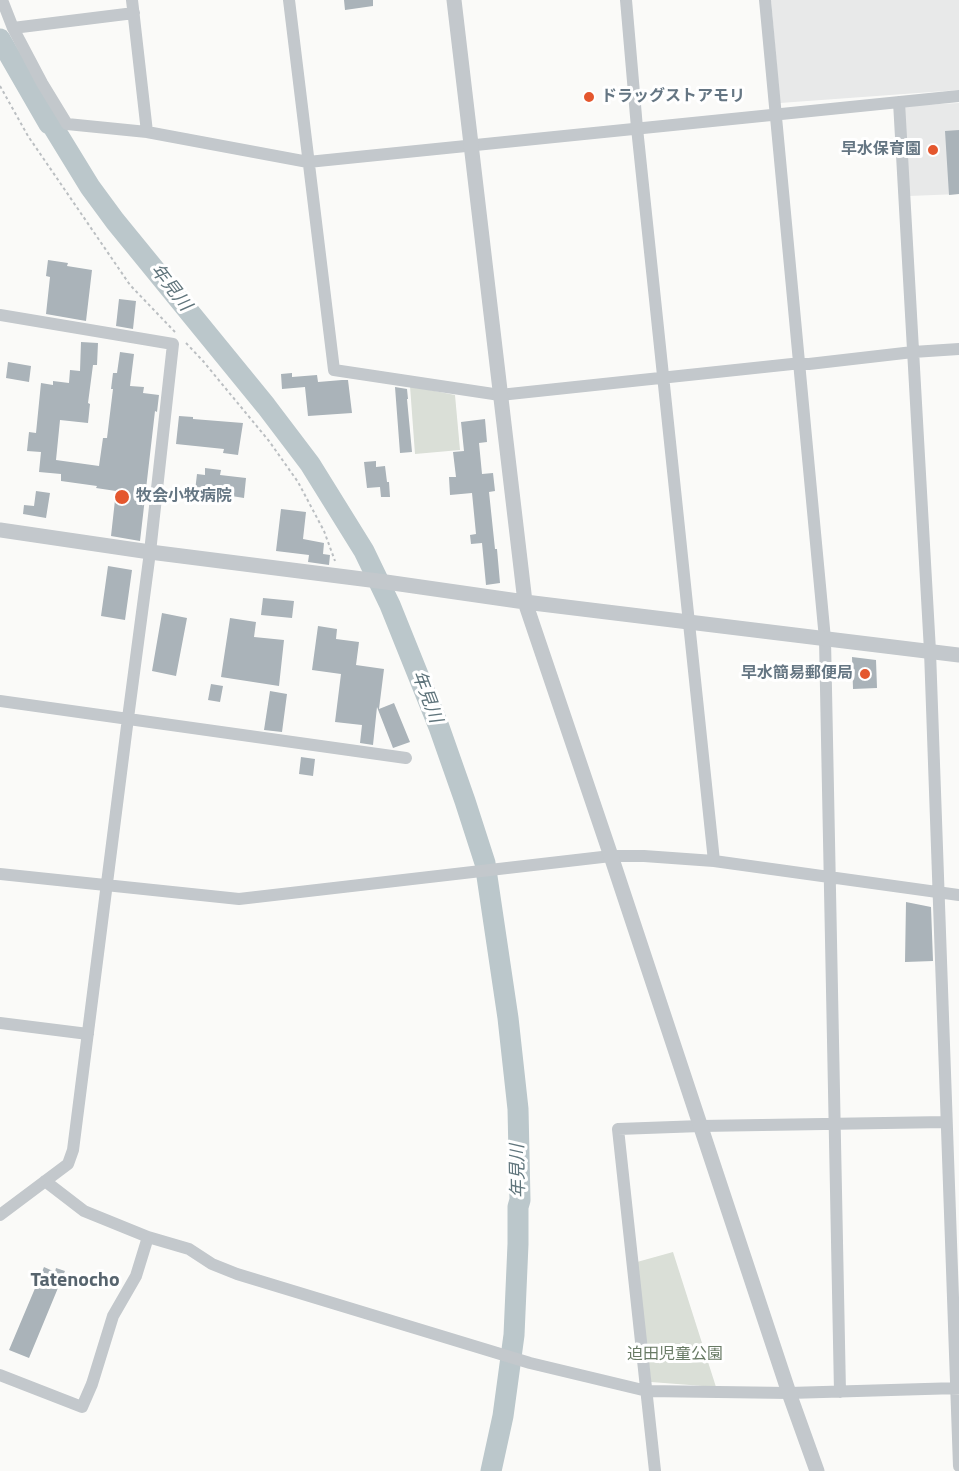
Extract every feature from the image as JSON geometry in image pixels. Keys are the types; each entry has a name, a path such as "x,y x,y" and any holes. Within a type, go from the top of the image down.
{"street":[{"path":"2,0 13,28 67,124 147,132 308,162 959,96"},
{"path":"289,0 334,370 500,395 959,349"},
{"path":"454,0 525,602 817,1471"},
{"path":"626,0 637,128 714,861"},
{"path":"765,0 825,639 840,1392"},
{"path":"13,28 133,6 147,132"},
{"path":"899,102 930,651 959,1466"},
{"path":"0,315 173,344 150,552 73,1150 68,1164 0,1215"},
{"path":"0,530 525,602 959,655"},
{"path":"0,701 406,758"},
{"path":"0,874 239,899 611,856 644,856 714,861 959,895"},
{"path":"0,1023 88,1034"},
{"path":"655,1471 618,1129 946,1122"},
{"path":"45,1181 84,1211 148,1238 189,1250 212,1264 237,1274 530,1364 647,1391 789,1393 958,1389"},
{"path":"0,1376 82,1407 93,1384 113,1316 136,1276 148,1238"}],"path":[{"path":"0,86 28,136 130,285 179,335"},
{"path":"187,344 270,441 298,482 324,531 343,576"}],"shaded area":[{"path":"771,0 959,0 959,90 780,103"},
{"name":"早水保育園","path":"959,103 959,194 909,196 904,106"}],"green space":[{"path":"410,386 455,395 460,450 415,454"},
{"name":"迫田児童公園","path":"673,1252 716,1387 651,1382 637,1262"}],"building":[{"path":"344,0 373,0 373,6 345,10"},
{"path":"959,130 959,194 949,195 945,131"},
{"path":"48,260 92,270 86,321 46,314 50,277 46,276"},
{"path":"119,299 136,301 133,329 116,326"},
{"path":"81,342 98,343 97,365 93,365 88,403 90,404 88,423 60,420 56,460 99,466 103,438 107,438 113,373 117,373 120,352 134,354 130,386 144,387 143,393 159,395 157,412 155,411 140,541 111,536 116,491 61,481 61,474 39,472 41,452 27,451 29,432 36,433 41,383 53,385 53,381 69,383 70,370 80,371"},
{"path":"8,362 31,366 29,382 6,378"},
{"path":"292,373 292,377 317,375 318,382 348,380 352,413 308,416 305,387 282,389 281,374"},
{"path":"395,387 407,389 412,452 400,453"},
{"path":"179,416 243,423 238,455 223,453 224,449 176,444"},
{"path":"485,419 487,442 479,443 482,474 493,473 495,491 489,492 500,583 486,585 482,543 471,544 470,535 476,534 472,493 450,495 449,477 456,477 453,452 464,451 461,422"},
{"path":"376,461 376,467 385,466 390,497 381,497 380,487 367,488 364,462"},
{"path":"205,468 221,470 220,475 246,478 244,498 202,494 202,491 195,491 197,474 205,475"},
{"path":"36,491 50,493 46,518 23,514 24,505 34,506"},
{"path":"281,509 306,512 303,539 324,543 323,554 330,555 329,565 308,562 309,555 276,551"},
{"path":"108,566 132,570 125,620 101,616"},
{"path":"263,598 294,601 292,618 261,615"},
{"path":"162,613 187,618 176,676 152,671"},
{"path":"230,618 256,622 254,637 284,640 279,686 221,677"},
{"path":"318,626 337,629 336,639 359,642 356,665 384,669 379,709 394,703 410,742 393,748 377,707 373,745 360,743 362,725 335,722 341,674 312,670"},
{"name":"早水簡易郵便局","path":"852,657 876,660 877,688 853,689"},
{"path":"211,684 223,686 220,702 208,700"},
{"path":"270,691 287,694 282,732 264,730"},
{"path":"301,757 315,759 313,776 299,774"},
{"path":"906,902 931,907 933,961 905,962"},
{"path":"44,1267 55,1272 56,1268 65,1271 29,1358 9,1350"}],"waterway":[{"name":"年見川","path":"0,39 49,124 52,125 90,187 310,464 364,551 390,605 439,727 465,801 485,863 508,1018 518,1109 520,1200 514,1335 503,1416 491,1471"}],"place":[{"name":"ドラッグストアモリ","path":"589,97"},
{"name":"早水保育園","path":"933,150"},
{"name":"牧会小牧病院","path":"122,497"},
{"name":"早水簡易郵便局","path":"865,674"}],"district":[{"name":"Tatenocho","path":"75,1281"}]}
